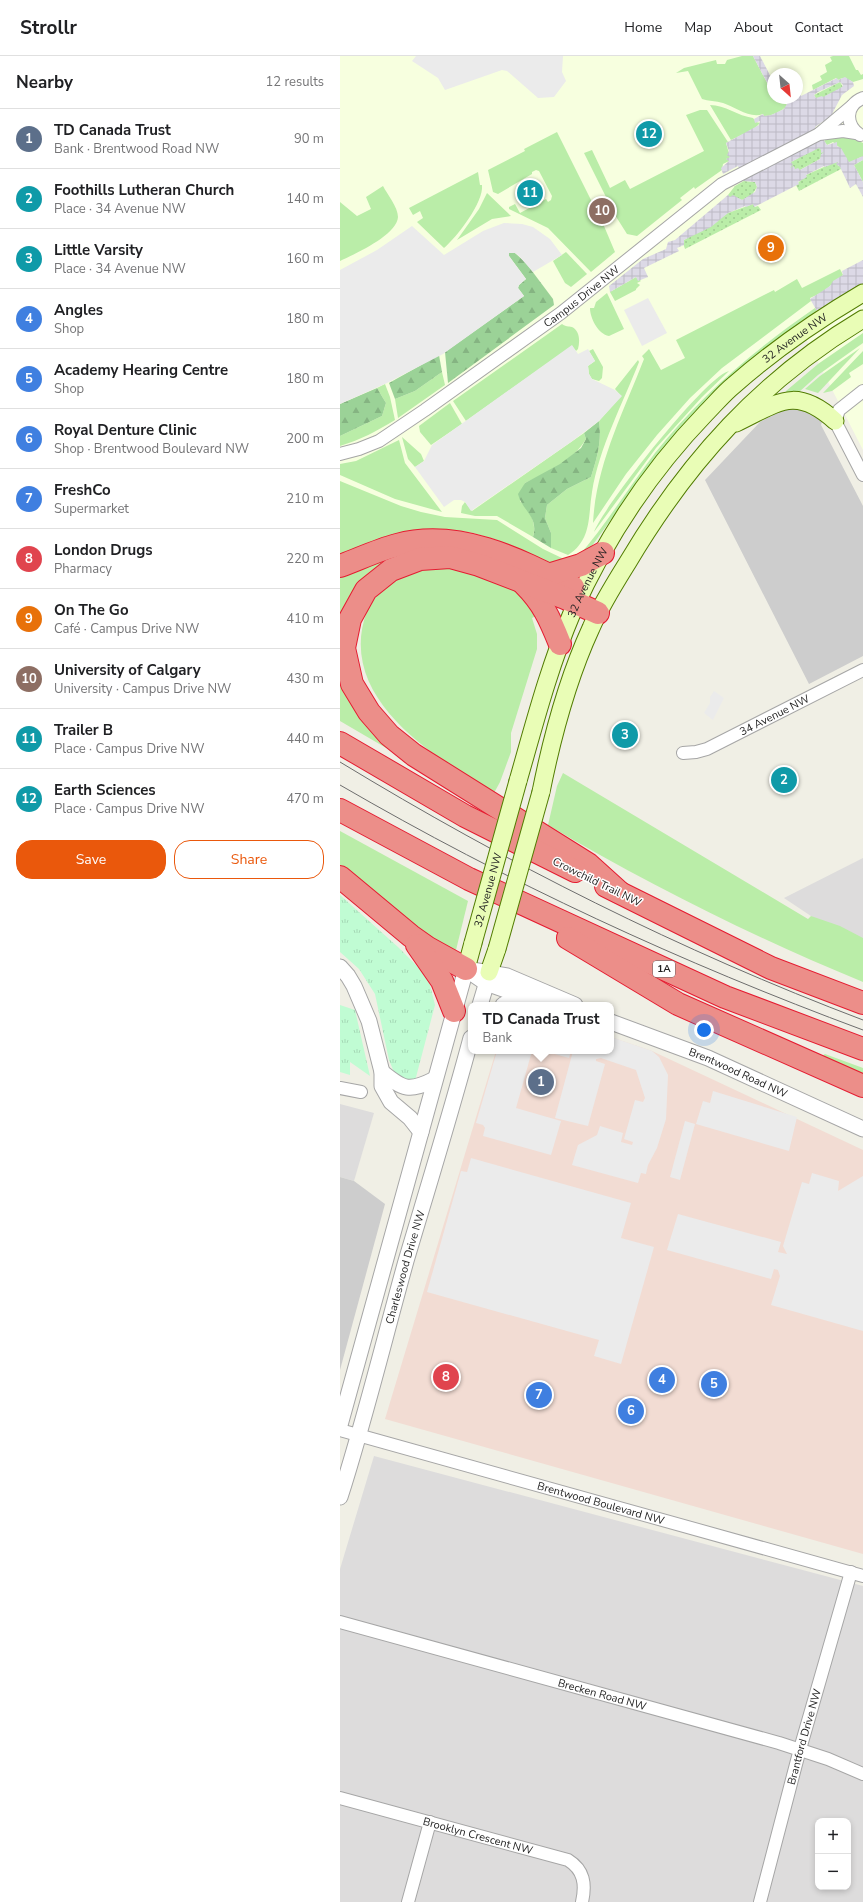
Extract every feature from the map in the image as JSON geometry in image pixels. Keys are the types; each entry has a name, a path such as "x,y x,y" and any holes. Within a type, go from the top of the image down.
{"highway":[{"path":"340,566 398,545 432,540 467,543 501,553 548,575 579,598"},
{"path":"548,575 581,565 603,552"},
{"path":"601,608 579,598 522,581 479,564 450,557 420,559 391,570 366,590 350,619 344,648 352,684 369,712 389,734 414,755 588,864 619,892"},
{"path":"522,581 538,598 548,614 560,644"},
{"name":"Crowchild Trail NW","path":"340,743 465,816 771,968 863,1003"},
{"name":"1A","path":"340,810 469,879 725,997 863,1049"},
{"path":"340,877 411,936 428,948 466,969"},
{"path":"469,879 678,1004 863,1086"},
{"path":"411,936 442,981 454,1011"}],"main road":[{"name":"32 Avenue NW","path":"466,969 543,692 560,644 579,598 628,509 677,443 734,385 797,334 863,293"},
{"name":"32 Avenue NW","path":"488,978 541,792 547,760 566,696 585,642 601,608 653,519 695,465 727,428 752,401 811,353 863,319"},
{"path":"727,428 783,402 794,400 804,401 817,406 835,421"}],"street":[{"name":"Campus Drive NW","path":"340,454 359,449 379,441 425,410 561,313 722,184 819,134 856,101 863,98"},
{"path":"852,106 849,123 860,135"},
{"name":"Campus Drive NW","path":"819,134 843,131 860,135"},
{"path":"863,391 839,410 835,421 863,475"},
{"name":"34 Avenue NW","path":"683,753 707,749 863,670"},
{"path":"340,968 348,976 354,986 369,1021 382,1072 382,1086 391,1102 410,1118 421,1132"},
{"path":"466,969 541,1002"},
{"name":"Charleswood Drive NW","path":"340,1425 466,969"},
{"path":"488,978 507,976 568,1002"},
{"path":"481,1002 488,978"},
{"name":"Brentwood Road NW","path":"614,1023 708,1058 863,1129"},
{"name":"Charleswood Drive NW","path":"340,1497 360,1436 406,1262 444,1137 468,1049"},
{"path":"382,1072 398,1085 406,1088 418,1087 435,1079"},
{"path":"340,1088 361,1092"},
{"name":"Brentwood Boulevard NW","path":"340,1430 863,1576"},
{"name":"Brantford Drive NW","path":"760,1902 800,1749 851,1572"},
{"name":"Brecken Road NW","path":"340,1622 800,1749 863,1774"},
{"name":"Brooklyn Crescent NW","path":"340,1798 568,1860 575,1864 582,1874 585,1887 582,1902"},
{"path":"408,1902 430,1822"}],"shaded area":[{"path":"340,56 863,56 863,450 799,325 639,481 589,550 570,563 518,549 473,533 454,530 420,531 340,557"},
{"path":"416,56 563,56 562,72 566,81 554,97 538,98 507,71 502,70 445,90 438,78 412,61"},
{"path":"753,56 760,56 767,69 767,83"},
{"path":"845,77 853,82 854,86 842,95 831,116 815,127 827,145 837,142 837,146 841,148 849,162 863,156 863,160 854,165 863,182 863,197 856,184 850,188 840,167 836,164 838,162 825,167 824,166 806,175 807,177 798,182 799,184 754,207 753,204 728,213 711,227 684,240 684,245 677,248 679,251 644,268 648,277 638,281 636,277 610,292 609,286 643,259 666,249 668,242 675,240 728,195 730,197 733,195 742,200 755,192 757,187 755,182 744,181 738,166 723,174 721,168 729,161 726,159 730,157 727,155 729,151 726,143 759,125 760,121 755,123 754,119 763,114 764,116 771,115 784,109 787,104 803,104 803,95 837,78 838,80","holes":["840,82 843,85 842,87 823,97 816,98 814,95","819,148 821,153 824,152 821,154 820,159 800,170 798,168 795,169 794,166 790,168 793,165 791,162"]},
{"path":"504,223 522,224 533,227 550,239 562,255 533,272 519,256 515,253 509,253 509,256 526,279 519,285 518,288 524,296 443,354 387,383 340,404 340,270 377,250 412,226 444,255 483,231"},
{"path":"863,260 863,284 817,311 810,299 830,286 833,281 843,275 842,271"},
{"path":"648,298 667,333 642,346 624,310"},
{"path":"572,345 578,354 588,349 595,361 588,366 589,374 592,379 615,390 622,396 599,421 471,511 465,502 461,500 454,500 444,507 415,467 424,461 432,445"},
{"path":"802,408 817,417 822,422 821,425 863,506 863,656 809,684 705,480 760,422 782,410"},
{"path":"714,691 724,698 713,720 704,713 710,703 710,697"},
{"path":"863,858 863,945 811,916 784,898"},
{"path":"614,1038 652,1051 863,1150 863,1554 385,1419 495,1054 614,1054"},
{"path":"614,1038 652,1051 659,1057 668,1075 666,1119 657,1148 648,1165 646,1174 641,1173 638,1183 572,1165 578,1145 597,1135 600,1126 623,1133 621,1142 632,1145 633,1142 624,1139 635,1100 643,1102 645,1098 636,1070 601,1058 596,1059 596,1061 605,1064 588,1126 555,1118 572,1054 614,1054"},
{"path":"496,1054 531,1054 516,1108 561,1121 551,1155 483,1136 485,1128 483,1125 476,1123"},
{"path":"555,1054 570,1054 569,1058"},
{"path":"713,1091 797,1117 789,1151 696,1124 703,1101 710,1103"},
{"path":"340,1104 374,1113 354,1181 340,1177"},
{"path":"685,1121 695,1124 680,1180 670,1177"},
{"path":"471,1158 631,1203 621,1238 654,1247 621,1364 594,1356 599,1340 427,1292 461,1171 467,1172"},
{"path":"812,1173 839,1181 838,1191 863,1176 863,1331 771,1305 780,1276 778,1270 774,1269 771,1279 667,1250 678,1214 781,1242 778,1252 787,1254 783,1246 802,1182 809,1184"},
{"path":"340,1177 354,1181 385,1204 340,1370"},
{"path":"374,1456 863,1586 863,1902 340,1902 340,1569"}],"green space":[{"path":"742,56 753,56 767,83 767,104 786,104 787,106 777,113 767,116 764,116 763,114 748,114 723,103 702,99 688,71 676,73 684,68 716,60 717,64 725,64 727,60"},
{"path":"849,56 856,70 858,70 861,75 863,74 863,79 853,82 845,79 838,80 836,78 813,90 812,85 822,80 820,76 827,72 825,65 832,61 830,57"},
{"path":"840,82 843,87 823,98 816,98 814,95"},
{"path":"710,105 716,105 753,118 756,122 760,123 754,129 731,140"},
{"path":"700,110 707,110 728,142 726,143 730,157 729,161 723,164 722,170 695,189 694,187 680,198 682,200 637,236 627,234 615,215 584,153 592,150 610,188 625,180 630,189 704,151 686,115"},
{"path":"557,132 604,226 615,252 591,272 548,228 509,209 509,207 515,204 520,213 546,199 548,202 551,200 552,196 539,171 536,170 532,172 532,174 498,194 493,192 488,170 525,151 524,149"},
{"path":"831,137 848,137 863,143 863,156 849,163 840,148 833,142 827,145 824,141"},
{"path":"819,147 825,152 820,159 800,170 790,168 791,162"},
{"path":"863,160 863,182 854,165"},
{"path":"838,162 841,169 799,191 796,185 806,175"},
{"path":"478,172 480,185 482,185 479,200 469,219 456,236 444,248 417,222 423,218 420,211 413,215 409,208"},
{"path":"744,181 755,182 757,187 752,195 742,200 729,197 728,195 735,186"},
{"path":"383,186 398,213 396,224 383,237 374,243 340,261 340,202 357,216 371,209 366,197"},
{"path":"487,193 511,216 492,219 457,240 479,209"},
{"path":"753,204 755,207 758,206 761,210 685,249 683,243 684,240 728,213"},
{"path":"566,252 587,274 571,287 565,283 553,261"},
{"path":"509,253 515,253 526,263 553,299 554,305 448,383 445,352 524,296 518,288 519,285 526,279 509,256"},
{"path":"840,269 843,275 823,292 810,298 811,301 722,368 690,398 657,435 626,474 593,523 599,480 619,419 644,359 642,356 649,349 661,370 685,358 676,340 774,290 775,292 797,279 802,288"},
{"path":"636,277 641,281 637,283 640,285 636,290 615,301 610,292"},
{"path":"607,293 624,329 609,336 605,335 598,329 590,312 590,308 594,308 596,302"},
{"path":"815,308 817,311 799,324 639,481 589,550 577,558 598,533 655,453 691,412 729,374 771,340"},
{"path":"562,324 572,327 577,331 579,340 578,349 576,351 572,346 466,421 453,401"},
{"path":"863,333 863,343 818,375 799,392 787,393 786,391 818,364"},
{"path":"860,348 818,393 805,389 820,376"},
{"path":"593,349 603,367 602,378 599,381 592,379 589,374 588,366 595,361 589,351"},
{"path":"863,351 863,364 849,373 851,377 832,391 823,393"},
{"path":"439,355 442,372 415,391 395,399 389,383"},
{"path":"638,360 639,362 612,426 595,475 588,527 576,549 568,555 551,548 551,533 545,518 547,505 567,489 591,477 599,442 599,421 621,396 615,389"},
{"path":"729,371 702,397 656,448 594,532 601,518 656,444 699,395 717,378"},
{"path":"442,372 445,385 398,418 395,399 415,391"},
{"path":"385,384 390,397 395,420 368,435 340,446 340,436 382,416 386,403 377,388"},
{"path":"377,388 386,403 382,416 340,436 340,404"},
{"path":"450,403 462,424 431,445 420,432 419,426"},
{"path":"599,421 600,428 597,456 591,477 567,489 547,505 545,518 551,533 551,548 533,537 534,524 518,494 525,483 560,464 581,448 586,439 584,433"},
{"path":"584,433 586,439 581,447 567,460 525,483 520,501 532,518 534,527 533,537 497,516 475,516 461,513 462,506 465,502 472,511"},
{"path":"402,437 421,454 424,461 415,467 408,459"},
{"path":"399,440 405,463 442,512 395,499 340,475 340,464 356,461"},
{"path":"340,481 401,506 421,512 445,517 497,520 543,549 564,559 556,564 546,562 497,540 473,533 454,530 420,531 340,557"},
{"path":"393,554 395,559 341,634 393,752 340,721 340,574"},
{"path":"452,565 518,590 542,613 532,618 537,634 537,649 511,733 511,752 500,782 494,793 438,757 399,724 383,705 370,684 363,662 361,637 367,611 378,594 393,582 415,569"},
{"path":"563,773 808,919 811,916 840,926 863,938 863,982 782,947 702,909 624,869 548,825 557,786"},
{"path":"340,831 468,901 456,950 439,943 340,868"},
{"path":"340,895 398,947 428,977 435,1005 415,1081 406,1082 394,1072 389,1060 375,994 359,969 340,952"},
{"path":"340,1005 355,1010 370,1076 350,1062 350,1075 340,1072"},
{"path":"825,1054 863,1068 863,1077 822,1056"}],"tram line":[{"path":"340,762 466,835 530,870 596,903 661,935 728,965 863,1020"},
{"path":"340,785 467,855 596,919 728,977 863,1030"}],"place":[{"name":"Earth Sciences","path":"649,134"},
{"name":"Trailer B","path":"530,193"},
{"name":"University of Calgary","path":"602,211"},
{"name":"On The Go","path":"771,248"},
{"name":"Little Varsity","path":"625,735"},
{"name":"Foothills Lutheran Church","path":"784,780"},
{"name":"TD Canada Trust","path":"541,1082"},
{"name":"London Drugs","path":"446,1377"},
{"name":"Angles","path":"662,1380"},
{"name":"Academy Hearing Centre","path":"714,1384"},
{"name":"FreshCo","path":"539,1395"},
{"name":"Royal Denture Clinic","path":"631,1411"}]}
